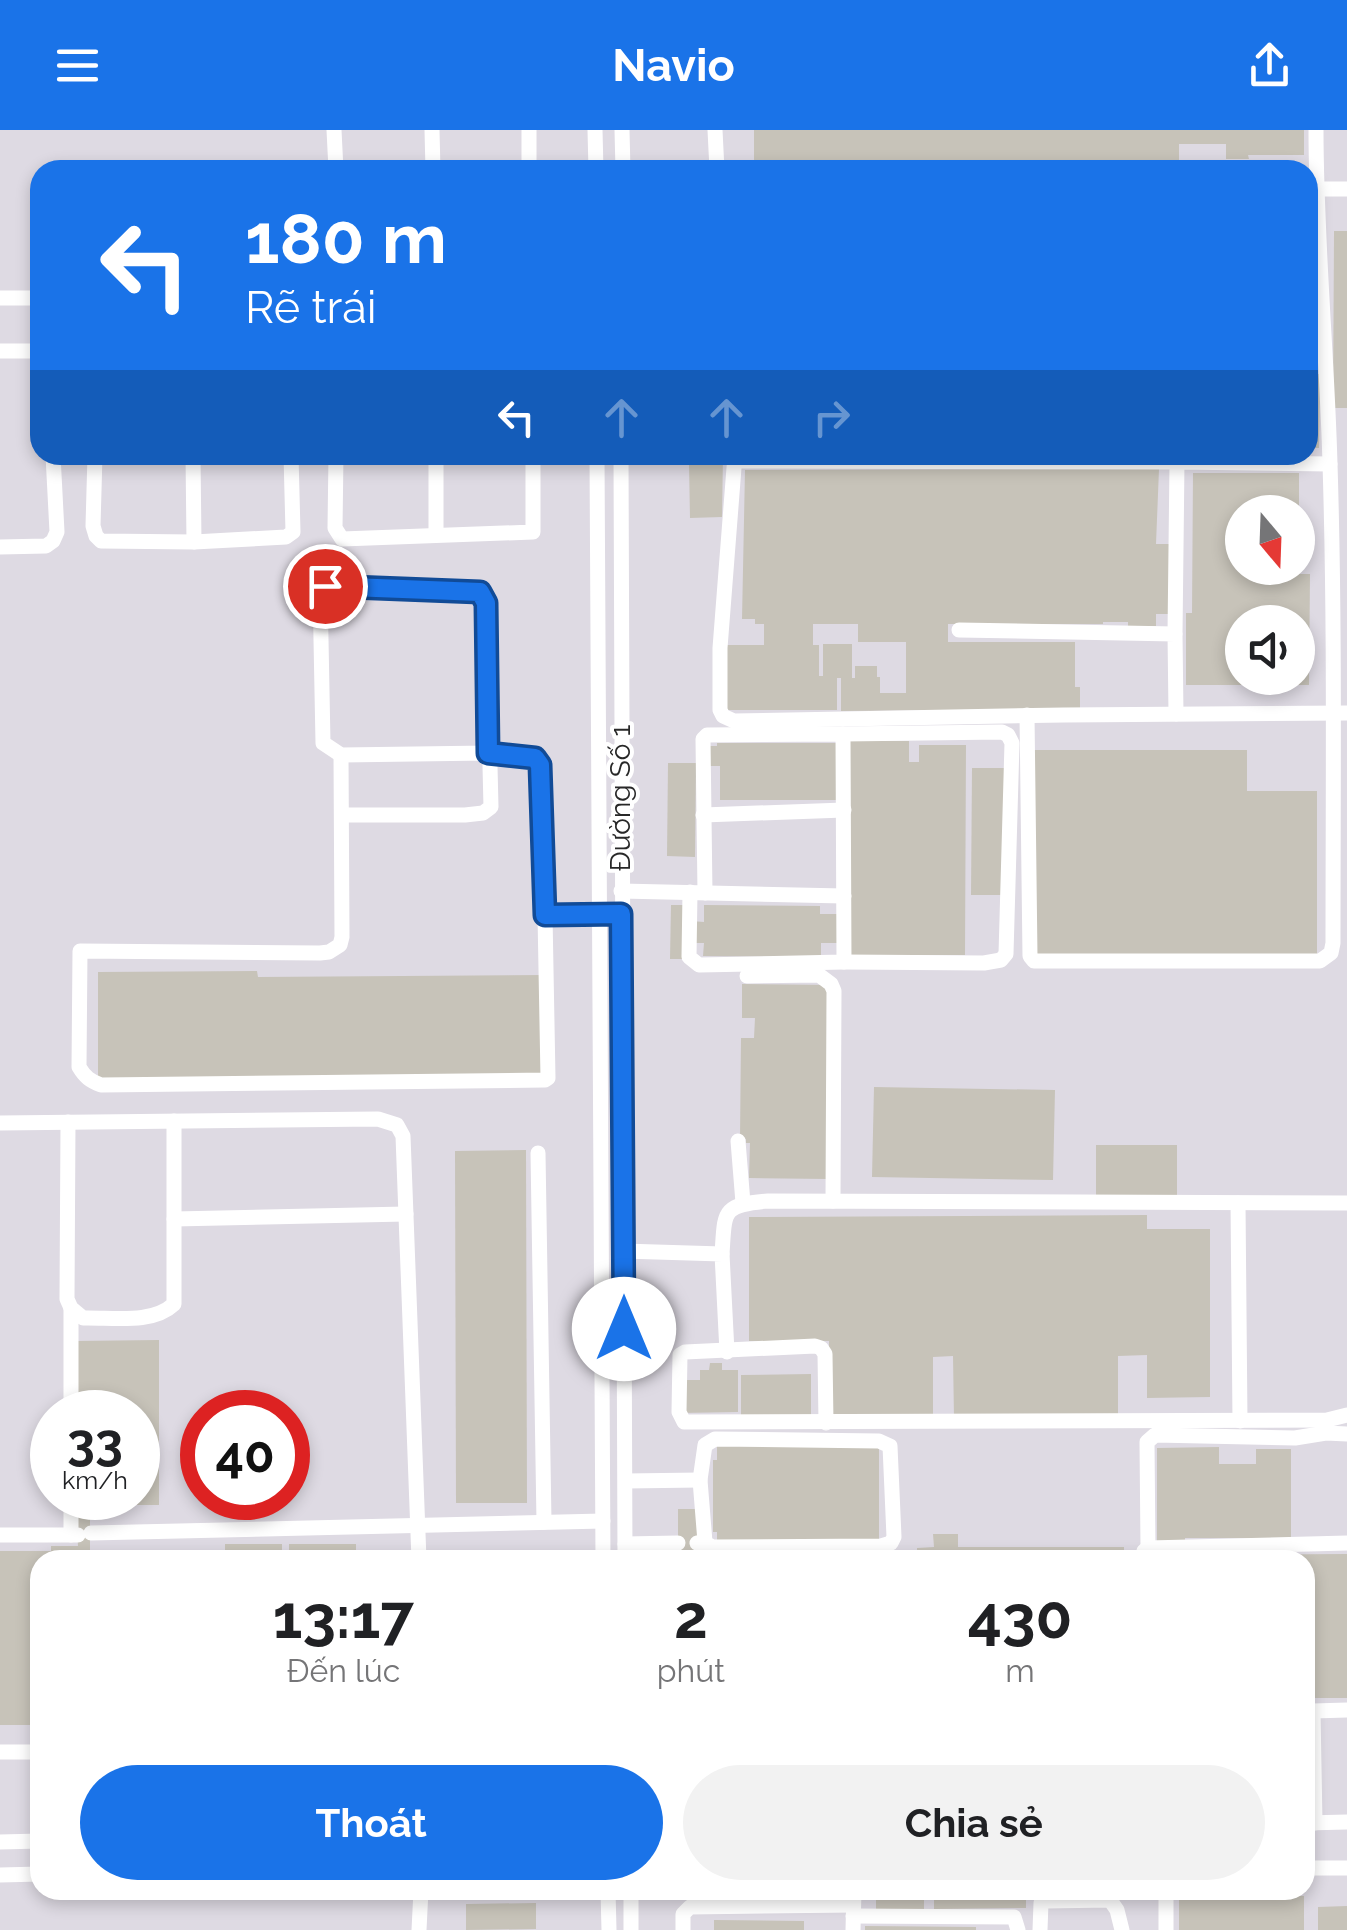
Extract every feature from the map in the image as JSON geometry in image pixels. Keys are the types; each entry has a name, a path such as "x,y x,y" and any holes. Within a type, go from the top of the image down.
{"street":[{"path":"334,130 336,160"},
{"path":"432,130 433,160"},
{"path":"529,130 529,160"},
{"path":"596,130 596,160"},
{"path":"622,130 623,160"},
{"path":"715,130 716,160"},
{"path":"1314,160 1316,130"},
{"path":"1318,189 1347,189"},
{"path":"1027,716 1032,959 1320,961 1331,952 1340,713 1318,281"},
{"path":"0,298 30,298"},
{"path":"0,350 30,351"},
{"path":"1318,464 1330,464"},
{"path":"0,546 46,546 53,541 57,532 54,465"},
{"path":"96,465 93,526 100,542 286,538 293,532 291,465"},
{"path":"192,465 194,542"},
{"path":"336,465 335,528 342,538 533,532 534,465"},
{"path":"436,465 436,535"},
{"name":"Đường Số 1","path":"597,465 603,1550"},
{"name":"Đường Số 1","path":"621,465 625,1550"},
{"path":"734,465 720,648 720,710 734,721 1340,713"},
{"path":"1176,714 1177,465"},
{"path":"341,755 340,945 320,953 80,951 79,1067 84,1076 101,1085 548,1078 540,765 535,758 488,753 341,755 323,742 320,588 480,592 486,603 488,753 491,806 484,813 465,816 342,816"},
{"path":"959,630 1175,634"},
{"path":"843,734 844,962"},
{"path":"843,734 1008,735 1012,743 1006,954 1000,960 699,965 689,957 703,815 701,744 707,736 843,734"},
{"path":"703,815 844,810"},
{"path":"621,891 844,896"},
{"path":"545,915 621,914"},
{"path":"748,976 819,974 834,991 833,1202"},
{"path":"0,1123 378,1119 396,1125 404,1136 419,1550"},
{"path":"71,1308 83,1318 150,1317 166,1312 174,1304 174,1121"},
{"path":"68,1122 71,1390"},
{"path":"738,1141 743,1204"},
{"path":"538,1152 544,1522"},
{"path":"1238,1203 1240,1420"},
{"path":"727,1352 724,1217 730,1209 743,1204 1347,1203"},
{"path":"174,1219 406,1214"},
{"path":"623,1252 722,1254"},
{"path":"826,1423 825,1354 821,1348 680,1355 679,1412 684,1422 826,1423 1328,1420 1347,1415"},
{"path":"1146,1550 1147,1442 1154,1435 1296,1438 1347,1434"},
{"path":"715,1439 880,1441 890,1446 892,1458 894,1538 881,1546 712,1546 701,1542 700,1480 704,1446 715,1439"},
{"path":"626,1481 700,1480"},
{"path":"76,1520 80,1534"},
{"path":"0,1535 603,1521"},
{"path":"637,1550 678,1543"},
{"path":"1219,1550 1347,1543"},
{"path":"1315,1711 1347,1710"},
{"path":"0,1752 30,1752"},
{"path":"1315,1823 1347,1822"},
{"path":"0,1842 30,1841"},
{"path":"1315,1868 1347,1868"},
{"path":"0,1875 30,1874"},
{"path":"420,1930 421,1900"},
{"path":"608,1900 608,1930"},
{"path":"631,1900 631,1930"},
{"path":"1040,1930 1041,1904 1045,1901 1110,1900 1122,1930"},
{"path":"1166,1900 1166,1930"},
{"path":"683,1930 683,1914 690,1906 1014,1917 1018,1930"}],"shaded area":[{"path":"0,130 1347,130 1347,1930 0,1930"}],"building":[{"path":"754,130 1304,130 1304,155 1248,155 1249,159 1226,159 1226,144 1179,144 1179,160 754,160"},
{"path":"1334,231 1347,231 1347,408 1333,408"},
{"path":"1318,374 1320,374 1319,448"},
{"path":"689,465 723,465 722,517 690,518"},
{"path":"1159,469 1156,544 1171,544 1171,614 1156,614 1156,626 1128,626 1128,622 948,624 948,642 1075,642 1075,687 1080,687 1080,709 841,711 841,678 837,678 837,710 724,710 726,645 764,645 764,624 742,619 745,470","holes":["813,624 858,624 858,642 906,642 906,693 880,693 877,666 855,666 852,678 852,644 823,644 823,676 819,676 819,645 813,645"]},
{"path":"1193,473 1299,473 1299,495 1225,495 1225,585 1310,585 1310,605 1225,605 1225,685 1186,685 1186,613 1192,613"},
{"path":"847,741 909,741 909,762 919,762 919,745 966,745 965,955 846,955"},
{"path":"838,743 838,800 720,800 720,766 708,766 708,746"},
{"path":"1032,750 1247,750 1247,791 1317,791 1317,955 1031,955"},
{"path":"668,763 696,763 695,857 667,856"},
{"path":"972,768 1006,768 1005,895 971,895"},
{"path":"671,905 685,905 684,959 670,959"},
{"path":"704,905 820,906 820,914 839,914 838,943 821,943 821,957 703,956 704,943 691,943 691,921 704,922"},
{"path":"257,971 258,977 545,975 545,1080 98,1082 98,972"},
{"path":"742,984 830,985 828,1179 749,1178 750,1143 740,1139 741,1038 754,1038 755,1018 742,1018"},
{"path":"874,1087 1055,1090 1053,1180 872,1177"},
{"path":"1096,1145 1177,1145 1177,1198 1096,1198"},
{"path":"526,1150 527,1503 456,1503 455,1151"},
{"path":"1147,1215 1147,1229 1210,1229 1210,1397 1147,1398 1147,1355 1118,1356 1118,1417 954,1418 953,1356 933,1357 933,1418 829,1419 829,1341 749,1341 749,1217"},
{"path":"159,1340 159,1390 75,1390 75,1341"},
{"path":"710,1363 722,1363 722,1370 738,1370 738,1412 680,1413 680,1380 700,1380 700,1370 709,1370"},
{"path":"811,1374 811,1415 741,1415 741,1375"},
{"path":"879,1443 879,1544 717,1545 717,1532 713,1532 713,1460 717,1460 717,1444"},
{"path":"1219,1447 1219,1464 1256,1464 1256,1449 1291,1449 1291,1538 1185,1538 1185,1543 1157,1543 1157,1448"},
{"path":"678,1509 697,1509 697,1550 678,1550"},
{"path":"76,1520 90,1520 90,1550 51,1550 51,1546 78,1546"},
{"path":"933,1534 958,1534 958,1547 1124,1550 917,1550 934,1547"},
{"path":"225,1544 282,1544 282,1550 225,1550"},
{"path":"289,1544 356,1544 356,1550 289,1550"},
{"path":"0,1551 30,1551 30,1725 0,1725"},
{"path":"1315,1554 1347,1554 1347,1698 1315,1698"},
{"path":"876,1900 924,1900 924,1912 876,1911"},
{"path":"934,1900 1026,1900 1026,1908 934,1909"},
{"path":"1179,1900 1304,1900 1304,1930 1179,1930"},
{"path":"536,1903 536,1929 466,1930 466,1904"},
{"path":"1347,1906 1347,1930 1318,1930 1318,1907"},
{"path":"714,1920 804,1921 804,1930 714,1930"},
{"path":"865,1926 976,1927 976,1930 865,1930"}],"route":[{"path":"325,586 480,592 486,603 488,753 535,758 540,765 545,915 621,914 624,1329"}]}
